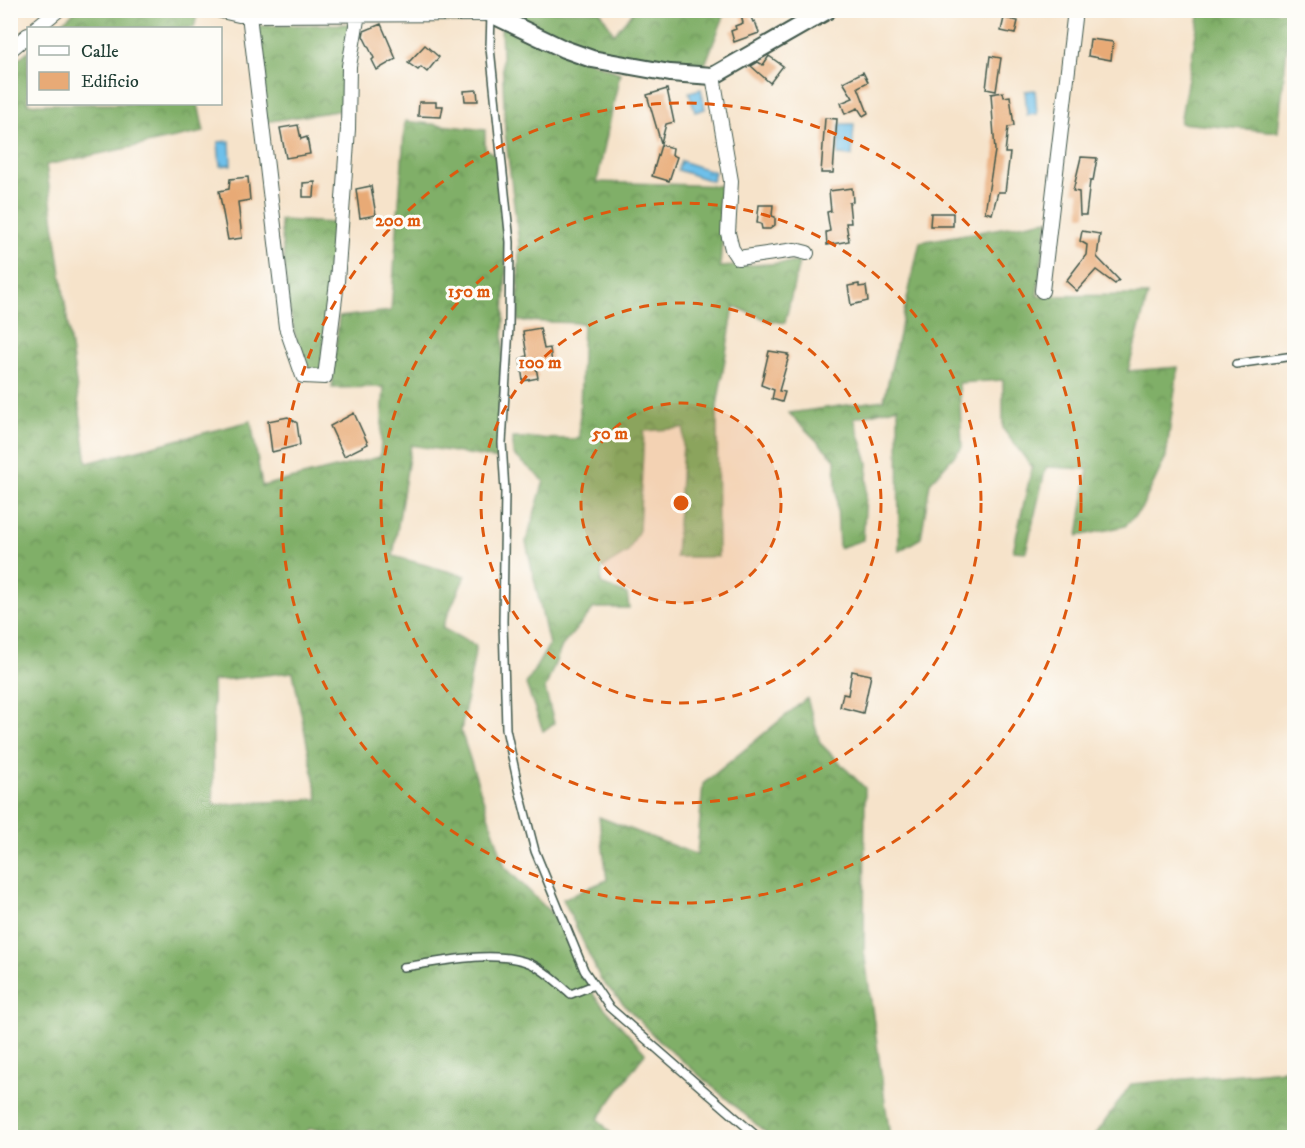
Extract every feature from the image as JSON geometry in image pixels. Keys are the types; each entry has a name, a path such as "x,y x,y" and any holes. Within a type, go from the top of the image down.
{"street":[{"path":"37,27 58,10"},
{"path":"217,10 239,15 491,12 564,49 592,58 670,73 714,76 828,10"},
{"path":"1042,291 1075,10"},
{"path":"249,15 286,327 303,376 325,377 337,282 350,66 358,14"},
{"path":"10,50 27,36"},
{"path":"714,76 731,181 728,233 732,249 738,258 795,250 807,253"}],"lane":[{"path":"491,12 490,48 510,242 509,327 502,443 505,491 503,622 506,729 536,851 584,970 609,1007 759,1137"},
{"path":"1236,364 1294,356"},
{"path":"403,967 470,958 503,958 530,964 571,994 594,985"}],"green space":[{"path":"185,10 197,15 194,27 56,27 76,11"},
{"path":"504,11 600,11 614,34 634,11 726,11 704,67 623,58 559,40"},
{"path":"1200,11 1291,11 1278,132 1180,123"},
{"path":"349,24 343,110 265,122 255,26"},
{"path":"501,27 620,73 597,182 726,186 720,267 799,262 785,323 767,320 734,306 717,406 718,557 676,557 684,428 644,431 639,530 628,552 602,568 601,584 627,594 629,608 594,608 562,646 545,689 554,723 543,731 526,684 549,645 526,542 544,481 513,454 513,438 579,439 583,323 518,321 519,244 505,132"},
{"path":"27,52 27,105 198,105 204,132 46,165 87,463 251,421 262,486 380,457 384,387 332,388 339,317 391,311 405,121 485,130 485,148 499,159 506,269 498,459 411,445 393,556 465,576 442,628 476,646 461,731 505,867 556,918 595,997 645,1053 598,1119 614,1137 382,1138 372,1131 309,1129 299,1138 11,1137 10,906 12,870 10,869 10,66","holes":["293,672 318,799 213,805 213,681"]},
{"path":"280,220 336,223 321,372 304,372 289,308"},
{"path":"1048,220 1037,296 1148,295 1128,371 1178,367 1166,457 1141,509 1125,526 1078,536 1088,469 1046,467 1026,552 1013,551 1032,467 1003,429 1003,380 959,383 962,447 930,483 921,538 899,551 898,407 854,418 868,463 863,540 839,548 835,459 789,413 884,400 920,242"},
{"path":"807,698 820,743 865,788 864,951 890,1137 771,1137 655,1037 601,980 563,899 607,880 599,817 697,855 703,784"},
{"path":"1294,1069 1294,1137 1094,1137 1131,1084"}],"water":[{"path":"701,89 705,109 695,112 689,92"},
{"path":"1035,90 1037,114 1027,115 1025,91"},
{"path":"840,124 854,124 852,156 838,155"},
{"path":"230,141 231,165 220,166 218,142"},
{"path":"681,161 715,172 712,181 678,170"}],"building":[{"path":"740,10 748,10 759,33 734,42 731,31 736,29 735,26 743,23"},
{"path":"1004,18 1018,21 1015,34 1001,31"},
{"path":"381,24 396,59 377,70 363,36 364,31"},
{"path":"1090,39 1113,42 1111,60 1088,56"},
{"path":"425,45 439,57 427,72 421,67 418,70 408,63"},
{"path":"769,56 783,66 770,83 751,66 758,62 763,65"},
{"path":"990,56 1001,58 996,91 986,89"},
{"path":"863,72 868,82 858,87 868,113 863,116 858,108 845,114 841,103 853,98 843,82"},
{"path":"667,89 674,122 666,124 661,143 647,95"},
{"path":"477,90 478,101 465,101 464,91"},
{"path":"1003,92 1004,97 1010,96 1014,126 1008,127 1005,153 1010,153 1005,192 998,192 992,214 985,212 995,151 991,94"},
{"path":"419,102 436,102 436,106 443,106 441,117 418,116"},
{"path":"825,118 837,119 833,173 821,173"},
{"path":"298,125 301,139 307,137 310,154 286,158 280,128"},
{"path":"661,145 673,148 672,155 677,157 669,181 652,176"},
{"path":"1081,157 1097,158 1093,181 1090,181 1086,215 1080,215 1079,192 1073,191"},
{"path":"248,177 250,200 238,202 242,238 228,240 219,191 229,189 230,179"},
{"path":"315,182 314,197 303,197 303,183"},
{"path":"371,186 376,215 360,218 356,189"},
{"path":"852,188 853,202 849,203 851,223 846,223 849,241 827,245 826,232 830,231 827,212 831,211 829,191"},
{"path":"759,205 773,205 772,216 775,217 775,225 770,229 762,229 761,224 757,223"},
{"path":"931,213 953,213 953,226 930,226"},
{"path":"1082,231 1100,234 1097,257 1119,280 1115,284 1096,270 1077,291 1066,281 1086,255 1087,245 1080,241"},
{"path":"859,284 859,287 866,286 868,301 851,305 848,286"},
{"path":"540,328 544,349 550,348 552,364 536,367 538,378 523,381 520,359 527,356 523,331"},
{"path":"769,351 789,356 779,391 785,392 782,402 772,399 774,390 761,385"},
{"path":"354,413 368,444 344,456 330,426"},
{"path":"288,417 297,423 300,445 272,452 268,421"},
{"path":"852,671 871,675 863,713 840,707 843,694 848,695"}]}
